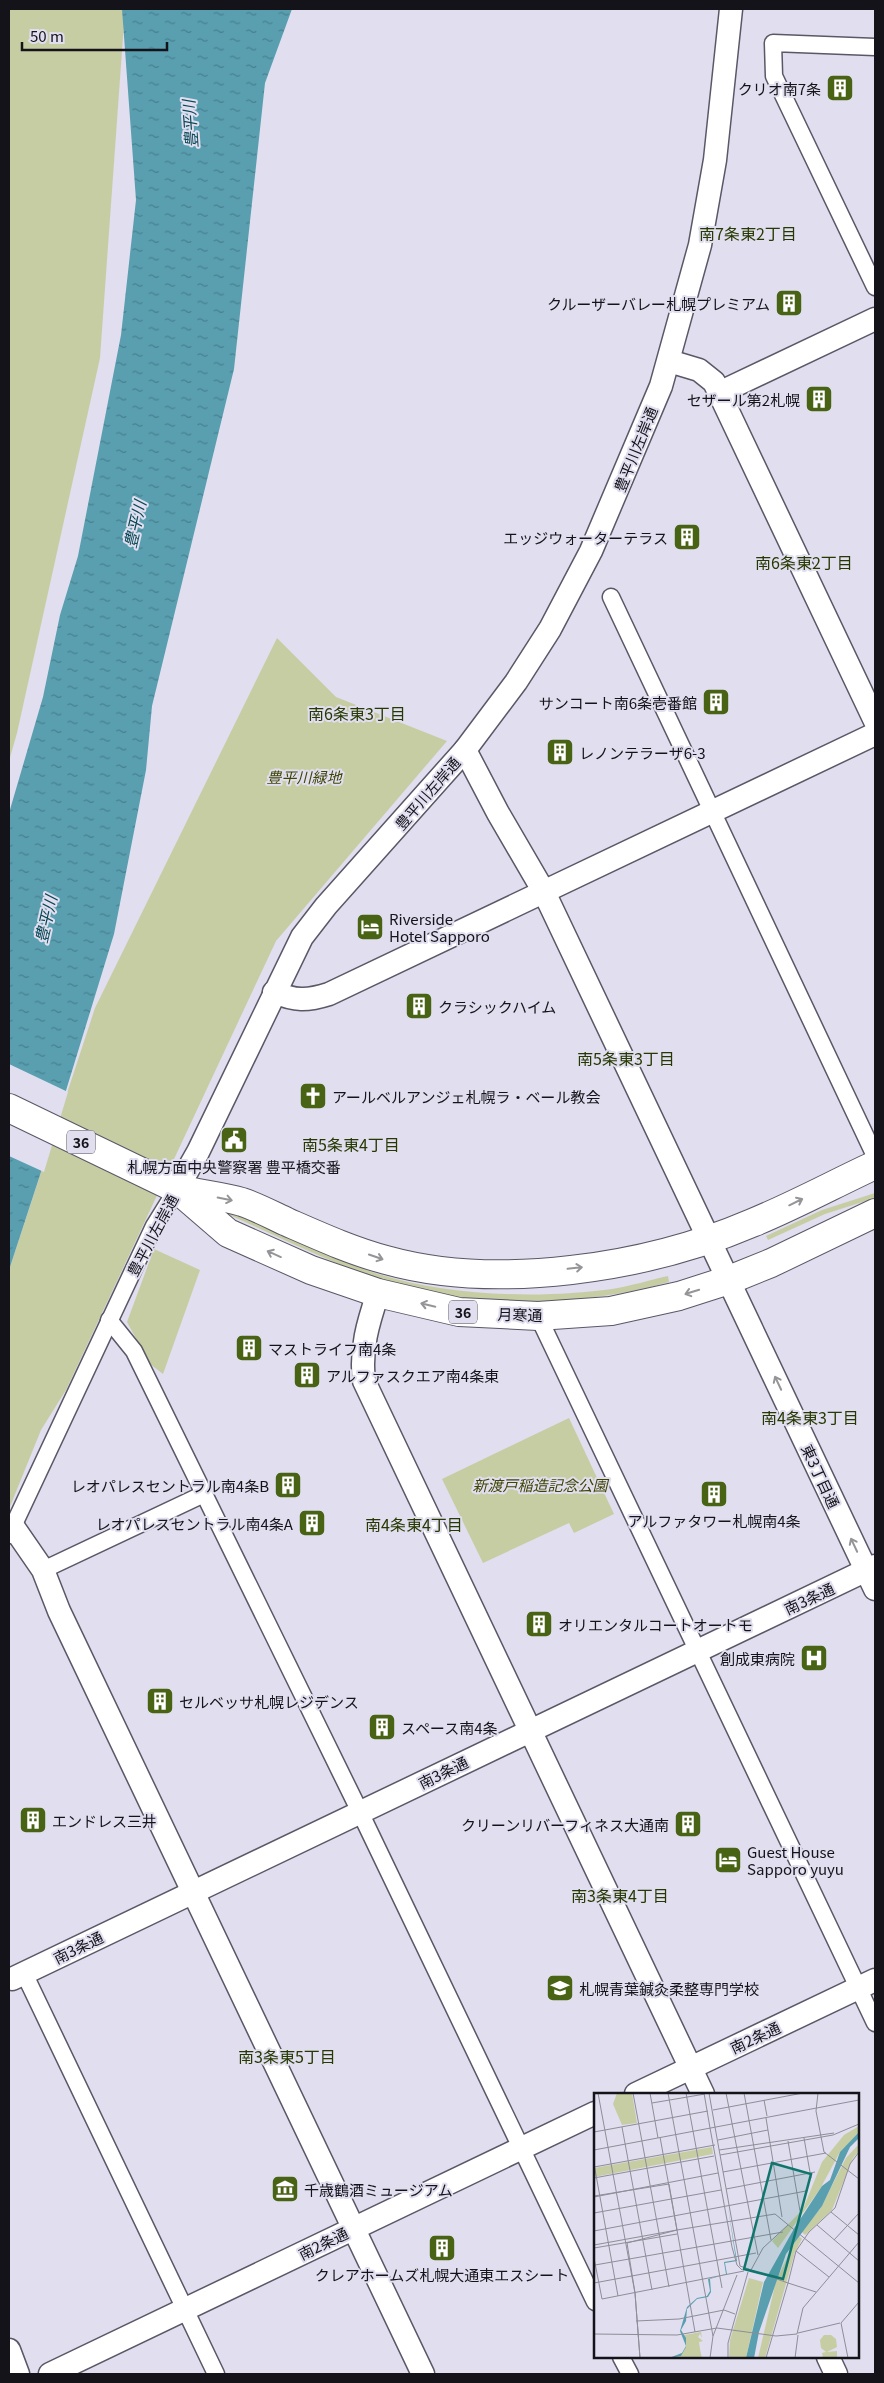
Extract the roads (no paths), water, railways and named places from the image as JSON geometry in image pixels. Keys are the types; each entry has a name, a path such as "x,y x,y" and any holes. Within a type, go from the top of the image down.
{"highway":[{"name":"月寒通","path":"9,1108 154,1176 177,1189 228,1234 311,1270 378,1293 459,1312 538,1316 611,1310 679,1296 729,1280 875,1213"},
{"name":"月寒通","path":"177,1189 242,1202 320,1237 386,1260 458,1273 526,1274 598,1266 665,1252 710,1239 752,1223 875,1165"}],"street":[{"name":"豊平川左岸通","path":"11,1530 154,1226 198,1152 292,952 310,925 465,750 516,682 572,590 621,484 669,361 706,218 715,160 730,9"},
{"path":"875,47 773,43 774,76 875,287"},
{"path":"720,393 875,319"},
{"path":"669,361 699,370 708,375 720,393 875,721"},
{"path":"610,597 875,1156"},
{"path":"274,992 292,1000 301,1001 329,994 875,734"},
{"name":"東3丁目通","path":"465,750 498,813 544,892 872,1575"},
{"path":"378,1293 366,1330 361,1361 364,1381 702,2093"},
{"path":"538,1316 698,1650 867,1984 875,2023"},
{"path":"109,1320 134,1351 360,1812 594,2300"},
{"path":"43,1570 204,1494"},
{"path":"11,1530 43,1570 59,1611 192,1893 423,2374"},
{"name":"南3条通","path":"15,1978 698,1650 872,1575"},
{"path":"15,1978 185,2309 216,2374"},
{"name":"南2条通","path":"638,2093 867,1984"},
{"name":"南2条通","path":"50,2374 594,2114"},
{"path":"9,2350 18,2374"},
{"path":"622,2358 630,2374"},
{"path":"828,2358 836,2374"}],"water":[{"name":"豊平川","path":"122,9 292,9 265,83 234,369 152,706 146,770 114,934 9,1270 9,813 43,697 60,615 78,556 121,335 136,200"}],"place":[{"name":"クリオ南7条","path":"840,88"},
{"name":"クルーザーバレー札幌プレミアム","path":"789,303"},
{"name":"セザール第2札幌","path":"819,399"},
{"name":"エッジウォーターテラス","path":"687,537"},
{"name":"サンコート南6条壱番館","path":"716,702"},
{"name":"レノンテラーザ6-3","path":"560,752"},
{"name":"Riverside Hotel Sapporo","path":"370,927"},
{"name":"クラシックハイム","path":"419,1006"},
{"name":"アールベルアンジェ札幌ラ・ベール教会","path":"313,1096"},
{"name":"札幌方面中央警察署 豊平橋交番","path":"234,1140"},
{"name":"マストライフ南4条","path":"249,1348"},
{"name":"アルファスクエア南4条東","path":"307,1375"},
{"name":"レオパレスセントラル南4条B","path":"288,1485"},
{"name":"アルファタワー札幌南4条","path":"714,1494"},
{"name":"レオパレスセントラル南4条A","path":"312,1523"},
{"name":"オリエンタルコートオートモ","path":"539,1624"},
{"name":"創成東病院","path":"814,1658"},
{"name":"セルベッサ札幌レジデンス","path":"160,1701"},
{"name":"スペース南4条","path":"382,1727"},
{"name":"エンドレス三井","path":"33,1820"},
{"name":"クリーンリバーフィネス大通南","path":"688,1824"},
{"name":"Guest House Sapporo yuyu","path":"728,1860"},
{"name":"札幌青葉鍼灸柔整専門学校","path":"560,1988"},
{"name":"千歳鶴酒ミュージアム","path":"285,2189"},
{"name":"クレアホームズ札幌大通東エスシート","path":"442,2248"}],"district":[{"name":"南7条東2丁目","path":"748,233"},
{"name":"南6条東2丁目","path":"804,562"},
{"name":"南6条東3丁目","path":"357,713"},
{"name":"南5条東3丁目","path":"626,1058"},
{"name":"南5条東4丁目","path":"351,1144"},
{"name":"南4条東3丁目","path":"810,1417"},
{"name":"南4条東4丁目","path":"414,1524"},
{"name":"南3条東4丁目","path":"620,1895"},
{"name":"南3条東5丁目","path":"287,2056"}],"park label":[{"name":"豊平川緑地","path":"304,776"},
{"name":"新渡戸稲造記念公園","path":"540,1484"}]}
